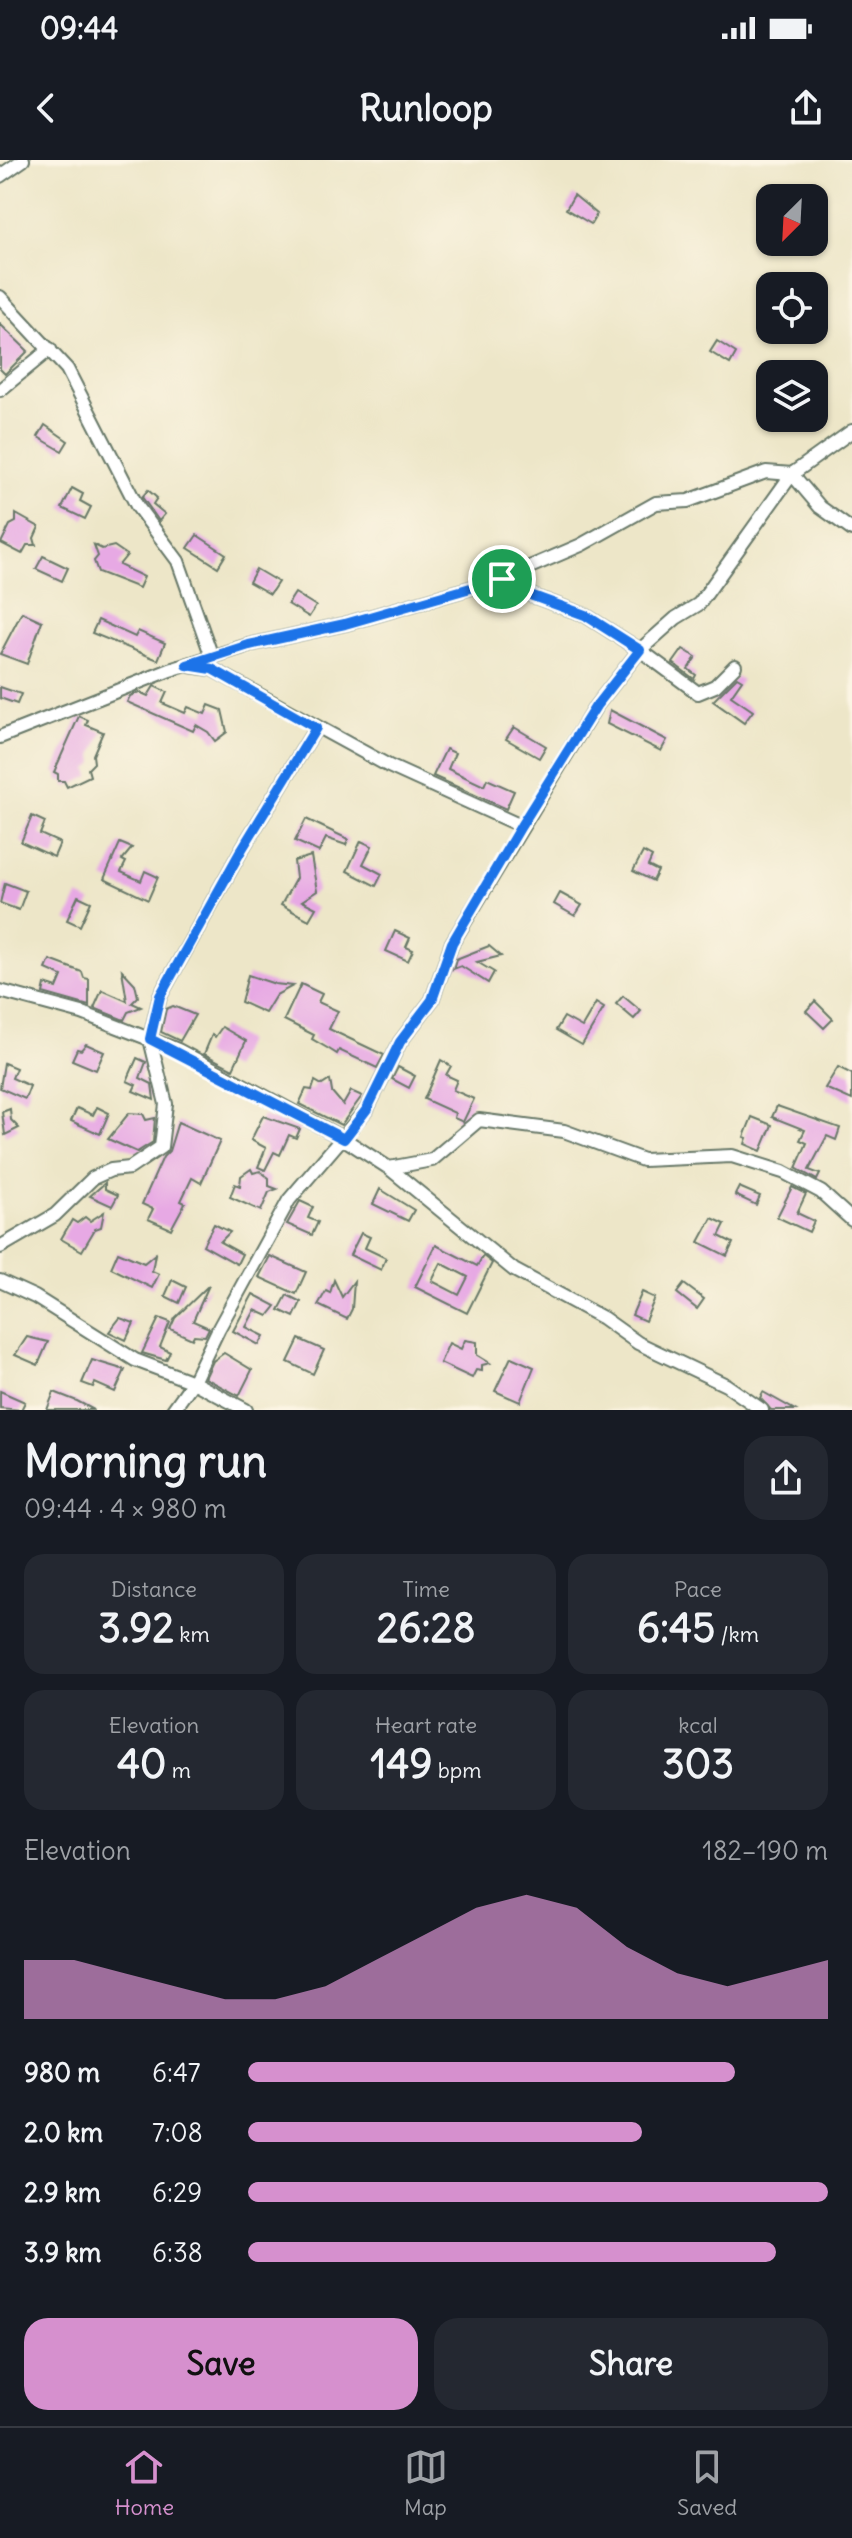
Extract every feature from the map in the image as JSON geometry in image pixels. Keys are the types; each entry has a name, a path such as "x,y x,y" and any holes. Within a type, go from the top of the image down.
{"street":[{"path":"0,176 23,160"},
{"path":"0,297 67,369 137,506 178,561 212,657"},
{"path":"0,390 50,349"},
{"path":"173,1410 193,1382 289,1200 367,1109 400,1042 432,1000 452,943 596,706 640,650 676,618 699,604 792,474 852,431"},
{"path":"0,737 55,712 212,657 502,579 581,545 656,503 688,501 766,472 792,474 820,507 852,530"},
{"path":"502,579 533,596 585,615 640,650 698,693 715,686 735,666"},
{"path":"187,665 212,669 389,766 521,826"},
{"path":"0,1247 55,1215 93,1178 111,1170 130,1168 161,1147 166,1104 150,1039 160,996 242,849 316,728"},
{"path":"0,991 82,1013 150,1039 344,1139 389,1168 514,1270 603,1318 638,1343 726,1385 762,1410"},
{"path":"389,1168 432,1160 479,1120 564,1131 643,1160 732,1156 783,1172 821,1192 852,1220"},
{"path":"0,1281 35,1297 135,1360 193,1382 246,1410"}],"building":[{"path":"574,195 597,214 591,224 566,209"},
{"path":"0,324 28,351 5,374 0,369"},
{"path":"717,341 736,353 730,364 710,352"},
{"path":"45,425 68,441 62,451 38,437"},
{"path":"72,488 83,494 80,501 91,507 85,519 62,508"},
{"path":"148,490 157,498 153,504 165,514 159,521 142,497"},
{"path":"16,514 39,527 34,538 36,545 27,545 22,554 1,543 10,525 16,522"},
{"path":"197,535 226,554 218,567 188,548"},
{"path":"94,545 102,549 114,546 127,555 119,565 144,577 139,588 98,572"},
{"path":"43,556 68,568 62,581 36,569"},
{"path":"256,569 278,582 270,594 249,582"},
{"path":"295,593 316,606 309,617 288,604"},
{"path":"22,612 42,621 27,664 0,654"},
{"path":"98,620 135,637 138,631 165,643 158,660 92,633"},
{"path":"683,649 696,657 688,669 696,675 694,679 673,663"},
{"path":"737,677 742,680 731,696 753,711 744,723 713,701"},
{"path":"154,686 167,692 162,703 185,713 188,707 205,714 209,705 222,710 227,732 215,741 196,725 193,731 127,702 130,696 139,692 148,696"},
{"path":"0,687 21,694 17,704 0,698"},
{"path":"610,710 667,740 661,751 607,724"},
{"path":"79,716 88,720 86,725 103,732 93,755 94,763 88,769 90,776 67,787 64,781 58,781 58,774 54,772"},
{"path":"514,727 546,746 539,758 506,739"},
{"path":"446,749 455,753 448,769 484,786 487,779 514,791 506,809 433,776"},
{"path":"32,816 45,822 40,834 60,843 54,857 21,842"},
{"path":"306,819 348,839 346,845 326,838 319,852 295,841"},
{"path":"361,841 372,846 363,864 382,874 376,886 347,871"},
{"path":"120,843 132,848 122,860 126,862 121,872 141,881 145,871 158,877 148,900 104,879"},
{"path":"643,852 652,857 648,866 658,871 653,881 633,871"},
{"path":"311,856 317,891 302,901 316,908 309,920 281,905 296,878 294,861"},
{"path":"5,883 26,891 19,910 0,903"},
{"path":"560,893 582,905 575,916 554,904"},
{"path":"78,896 91,902 80,926 67,920"},
{"path":"395,931 410,938 406,947 413,950 408,961 386,951"},
{"path":"489,946 501,956 477,962 494,972 488,983 461,966 453,969 456,959"},
{"path":"50,960 82,972 84,978 89,979 89,1006 43,993 45,984 57,988 62,976 46,969"},
{"path":"122,970 135,984 138,997 132,1003 141,1007 128,1012 124,1020 94,1008 102,990 127,1001"},
{"path":"248,975 293,986 276,995 265,1013 241,1002"},
{"path":"301,984 322,994 318,1002 338,1011 329,1029 384,1055 377,1068 339,1050 337,1054 312,1039 314,1035 284,1020"},
{"path":"623,996 641,1011 634,1019 616,1004"},
{"path":"815,1001 833,1019 824,1028 806,1011"},
{"path":"596,1003 604,1008 582,1045 556,1030 564,1017 582,1027"},
{"path":"173,1006 195,1015 180,1041 161,1032 166,1009"},
{"path":"222,1027 246,1041 233,1069 204,1054 212,1035 215,1037"},
{"path":"86,1044 104,1052 96,1070 72,1060 77,1049 81,1050"},
{"path":"137,1058 146,1062 140,1078 152,1084 154,1100 133,1091 136,1085 127,1081"},
{"path":"441,1060 451,1066 446,1075 457,1080 453,1090 474,1099 463,1122 454,1118 455,1113 424,1099"},
{"path":"4,1063 16,1068 12,1078 30,1086 25,1099 0,1088"},
{"path":"398,1067 415,1076 409,1088 392,1079"},
{"path":"838,1067 852,1074 852,1100 825,1088"},
{"path":"330,1080 332,1092 343,1105 351,1091 362,1096 341,1125 299,1104 306,1089 312,1090 315,1081 322,1085"},
{"path":"777,1106 840,1128 836,1140 827,1136 809,1170 820,1174 817,1180 796,1168 807,1143 800,1140 805,1130 772,1117"},
{"path":"97,1107 109,1113 100,1134 71,1121 77,1108 93,1115"},
{"path":"10,1109 11,1120 19,1128 5,1135 2,1112"},
{"path":"129,1113 143,1114 146,1120 155,1118 153,1142 137,1152 108,1139"},
{"path":"263,1116 300,1129 296,1138 289,1135 280,1155 274,1152 265,1170 258,1167 266,1148 251,1140"},
{"path":"752,1117 772,1125 761,1151 745,1144 747,1138 744,1137"},
{"path":"178,1122 220,1141 201,1183 192,1178 181,1201 185,1203 171,1229 148,1219 153,1209 142,1204 163,1157 169,1151"},
{"path":"251,1169 253,1173 260,1171 269,1178 269,1186 277,1189 269,1192 261,1211 230,1197 235,1184 240,1186 241,1176"},
{"path":"105,1183 105,1189 118,1195 112,1206 90,1196"},
{"path":"739,1187 760,1196 756,1205 735,1195"},
{"path":"792,1187 806,1194 797,1213 814,1221 809,1232 777,1217"},
{"path":"380,1189 414,1210 408,1221 373,1204"},
{"path":"300,1201 313,1207 308,1218 318,1222 312,1235 287,1224"},
{"path":"104,1212 101,1227 95,1229 82,1251 61,1239 72,1220 77,1223 85,1217 90,1221"},
{"path":"712,1218 725,1224 719,1236 733,1243 727,1256 699,1242"},
{"path":"214,1224 230,1232 220,1242 242,1254 237,1264 203,1245"},
{"path":"361,1233 370,1237 365,1248 386,1258 381,1270 350,1255"},
{"path":"436,1245 477,1266 483,1256 492,1263 467,1313 415,1287","holes":["441,1263 468,1277 459,1295 432,1281"]},
{"path":"118,1252 144,1263 155,1254 152,1271 159,1274 152,1288 111,1268"},
{"path":"270,1256 306,1272 296,1294 259,1277"},
{"path":"172,1280 186,1287 179,1303 165,1296"},
{"path":"334,1280 342,1297 354,1281 352,1309 347,1319 318,1305 326,1291 330,1293"},
{"path":"684,1284 704,1299 697,1309 677,1293"},
{"path":"209,1285 193,1321 209,1328 205,1336 194,1335 192,1339 170,1329 175,1318"},
{"path":"642,1292 655,1298 645,1321 632,1315"},
{"path":"253,1294 276,1306 268,1316 255,1310 246,1327 264,1336 259,1345 233,1331"},
{"path":"287,1295 301,1302 294,1317 279,1310"},
{"path":"120,1318 134,1323 126,1340 109,1332"},
{"path":"159,1318 170,1322 160,1347 170,1352 166,1360 142,1353"},
{"path":"27,1337 48,1342 38,1365 15,1355"},
{"path":"299,1339 324,1350 313,1374 288,1362"},
{"path":"465,1340 477,1342 477,1355 490,1363 482,1365 482,1371 476,1370 472,1378 440,1363 449,1343 461,1349"},
{"path":"224,1353 252,1370 239,1396 205,1378 213,1361"},
{"path":"511,1357 534,1367 520,1402 495,1391"},
{"path":"92,1360 125,1370 115,1392 95,1383 93,1387 82,1383"},
{"path":"0,1391 25,1402 21,1410 0,1408"},
{"path":"54,1392 77,1401 94,1410 47,1410"},
{"path":"763,1392 795,1410 771,1410 760,1398"}],"route":[{"path":"502,579 533,596 585,615 640,650 596,706 521,826 452,943 432,1000 400,1042 367,1109 344,1139 178,1050 150,1039 160,996 242,849 316,728 212,669 187,665 249,645 345,624 502,579"}]}
